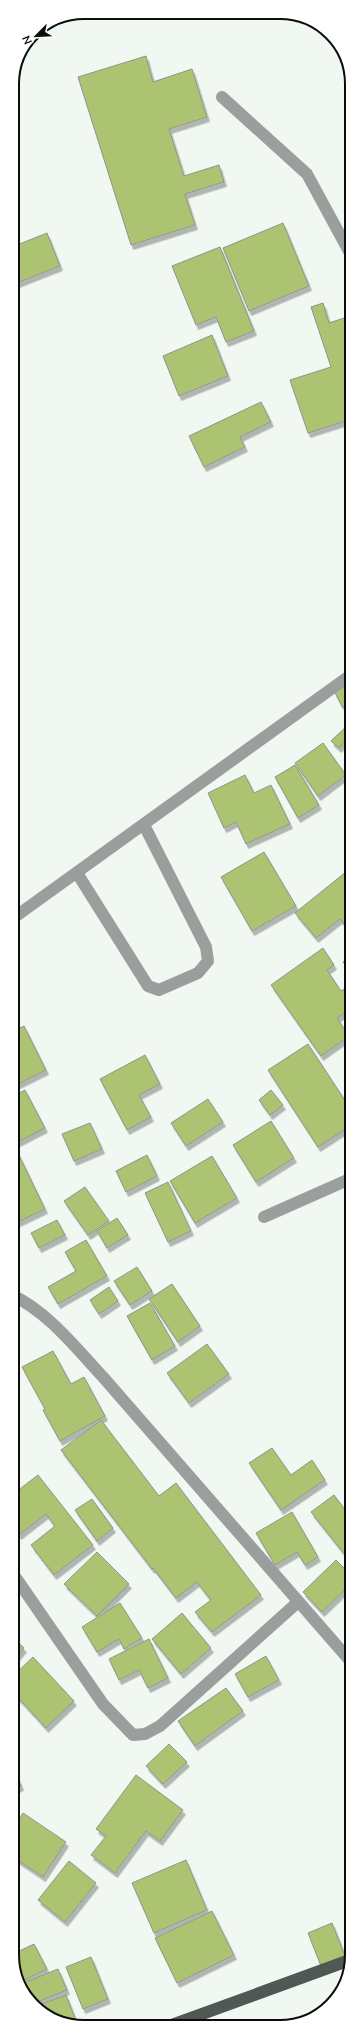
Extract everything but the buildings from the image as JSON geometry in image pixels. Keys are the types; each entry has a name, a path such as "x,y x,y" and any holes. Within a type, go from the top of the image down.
{"main road":[{"path":"185,2020 344,1962"}],"street":[{"path":"222,96 307,174 345,242"},
{"path":"19,914 345,679"},
{"path":"77,873 148,986 159,990 198,973 208,961 206,947 144,825"},
{"path":"264,1217 345,1181"},
{"path":"19,1298 31,1304 61,1332 103,1377 345,1655"},
{"path":"19,1582 103,1704 133,1736 145,1734 160,1726 298,1602"}]}
